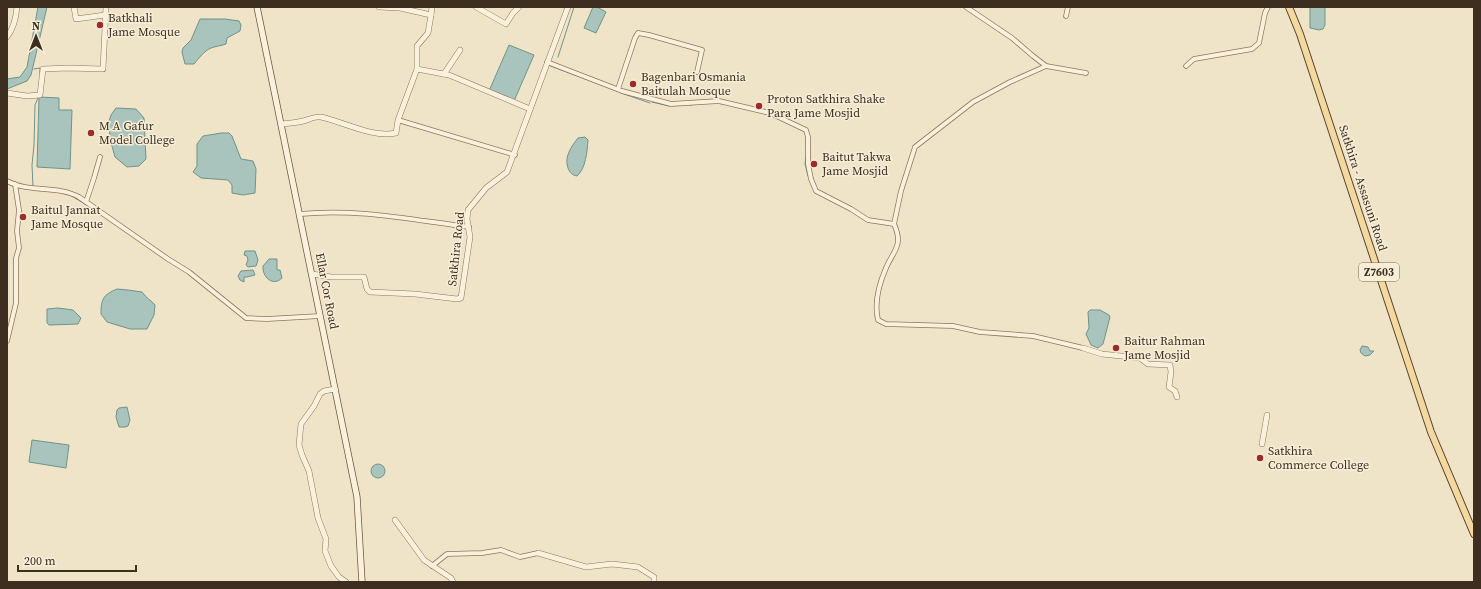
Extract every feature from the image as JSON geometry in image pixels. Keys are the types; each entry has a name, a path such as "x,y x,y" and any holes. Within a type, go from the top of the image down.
{"main road":[{"name":"Ellar Cor Road","path":"257,7 357,497 362,582"},
{"name":"Satkhira - Assasuni Road","path":"1289,7 1300,34 1432,432 1474,534"}],"street":[{"path":"7,37 15,22 17,7"},
{"path":"74,7 76,19 105,15"},
{"path":"7,93 27,96 40,95 43,69 103,69 106,7"},
{"path":"379,7 400,8 431,15"},
{"path":"281,124 302,122 319,116 352,127 389,134 396,133 398,120 417,69 417,46 428,33 432,7"},
{"path":"476,7 506,24 519,7"},
{"name":"Satkhira Road","path":"312,274 331,277 364,277 367,290 370,292 415,294 457,299 461,298 470,237 468,210 486,188 507,172 515,155 530,109 568,7"},
{"path":"966,7 1012,38 1046,66 1086,74"},
{"path":"1066,16 1068,7"},
{"path":"1186,66 1194,58 1252,49 1259,43 1265,13 1268,7"},
{"path":"618,90 638,33 702,50 697,72"},
{"path":"444,74 460,50"},
{"path":"547,62 618,90 671,104 718,101 770,112 806,130 808,137 808,164 811,179 816,191 851,209 868,220 894,224"},
{"path":"1046,66 1010,82 973,102 915,147 901,191 894,224 898,232 897,249 886,267 878,290 876,311 878,320 886,324 953,326 980,332 1033,336 1102,354 1140,358 1148,364 1170,365 1171,372 1169,387 1175,391 1177,397"},
{"path":"417,69 449,75 530,109"},
{"path":"398,120 515,155"},
{"path":"86,202 100,157"},
{"path":"7,180 15,184 71,193 189,272 246,318 267,319 320,316"},
{"path":"7,341 16,303 18,210 15,184"},
{"path":"300,214 339,212 469,227"},
{"path":"335,389 324,391 320,394 314,406 301,424 299,445 309,471 318,518 326,539 325,551 331,566 339,577 346,582"},
{"path":"1262,444 1267,415"},
{"path":"395,520 424,560 451,578 453,582"},
{"path":"432,566 447,554 482,553 501,550 520,557 538,553 586,567 612,564 638,567 654,577 654,582"}],"water":[{"path":"38,7 47,7 31,75 27,81 7,89 7,79 20,77 27,67"},
{"path":"593,7 597,7 606,12 596,33 584,28"},
{"path":"1310,7 1325,7 1325,25 1323,29 1319,30 1310,28"},
{"path":"200,19 225,19 239,21 241,25 240,31 227,38 226,44 208,49 194,64 185,64 182,52 183,48 191,40"},
{"path":"509,45 534,55 514,101 489,91"},
{"path":"39,97 59,98 59,110 72,110 70,169 37,167"},
{"path":"116,108 136,109 144,118 146,159 139,166 127,167 115,157 110,139 109,121"},
{"path":"229,133 232,136 241,159 253,161 256,169 255,193 243,195 232,193 232,185 228,180 201,178 193,172 197,166 197,144 203,136"},
{"path":"585,137 588,140 586,160 577,176 570,172 567,160 571,149 578,138"},
{"path":"245,251 255,251 258,260 256,266 248,267 246,265 248,260 247,256 244,255"},
{"path":"269,259 277,259 277,270 280,270 282,278 279,281 269,280 264,274 263,266"},
{"path":"253,270 255,275 244,277 244,282 240,280 238,276 241,271"},
{"path":"117,289 142,292 155,305 154,315 147,329 130,329 107,322 101,314 102,301 109,293"},
{"path":"58,308 73,310 81,318 78,324 49,325 47,323 47,309"},
{"path":"1090,310 1100,310 1110,317 1103,344 1098,348 1091,345 1086,334 1089,328 1088,312"},
{"path":"1362,346 1368,347 1370,351 1374,351 1370,355 1365,356 1360,350"},
{"path":"127,407 130,420 128,426 119,427 116,417 117,410 119,408"},
{"path":"32,440 69,445 66,468 29,462"},
{"path":"375,464 381,464 385,468 385,474 381,478 375,478 371,474 371,468"}],"waterway":[{"path":"558,57 574,7"},
{"path":"548,65 615,90"},
{"path":"34,69 40,68 40,73"},
{"path":"621,93 650,103"},
{"path":"33,186 32,165 35,105 38,98"},
{"path":"652,102 669,106"},
{"path":"716,103 723,104"},
{"path":"690,105 697,104"},
{"path":"806,158 805,164 808,176"},
{"path":"75,198 90,207"}],"place":[{"name":"Batkhali Jame Mosque","path":"100,25"},
{"name":"Bagenbari Osmania Baitulah Mosque","path":"633,84"},
{"name":"Proton Satkhira Shake Para Jame Mosjid","path":"759,106"},
{"name":"M A Gafur Model College","path":"91,133"},
{"name":"Baitut Takwa Jame Mosjid","path":"814,164"},
{"name":"Baitul Jannat Jame Mosque","path":"23,217"},
{"name":"Baitur Rahman Jame Mosjid","path":"1116,348"},
{"name":"Satkhira Commerce College","path":"1260,458"}]}
